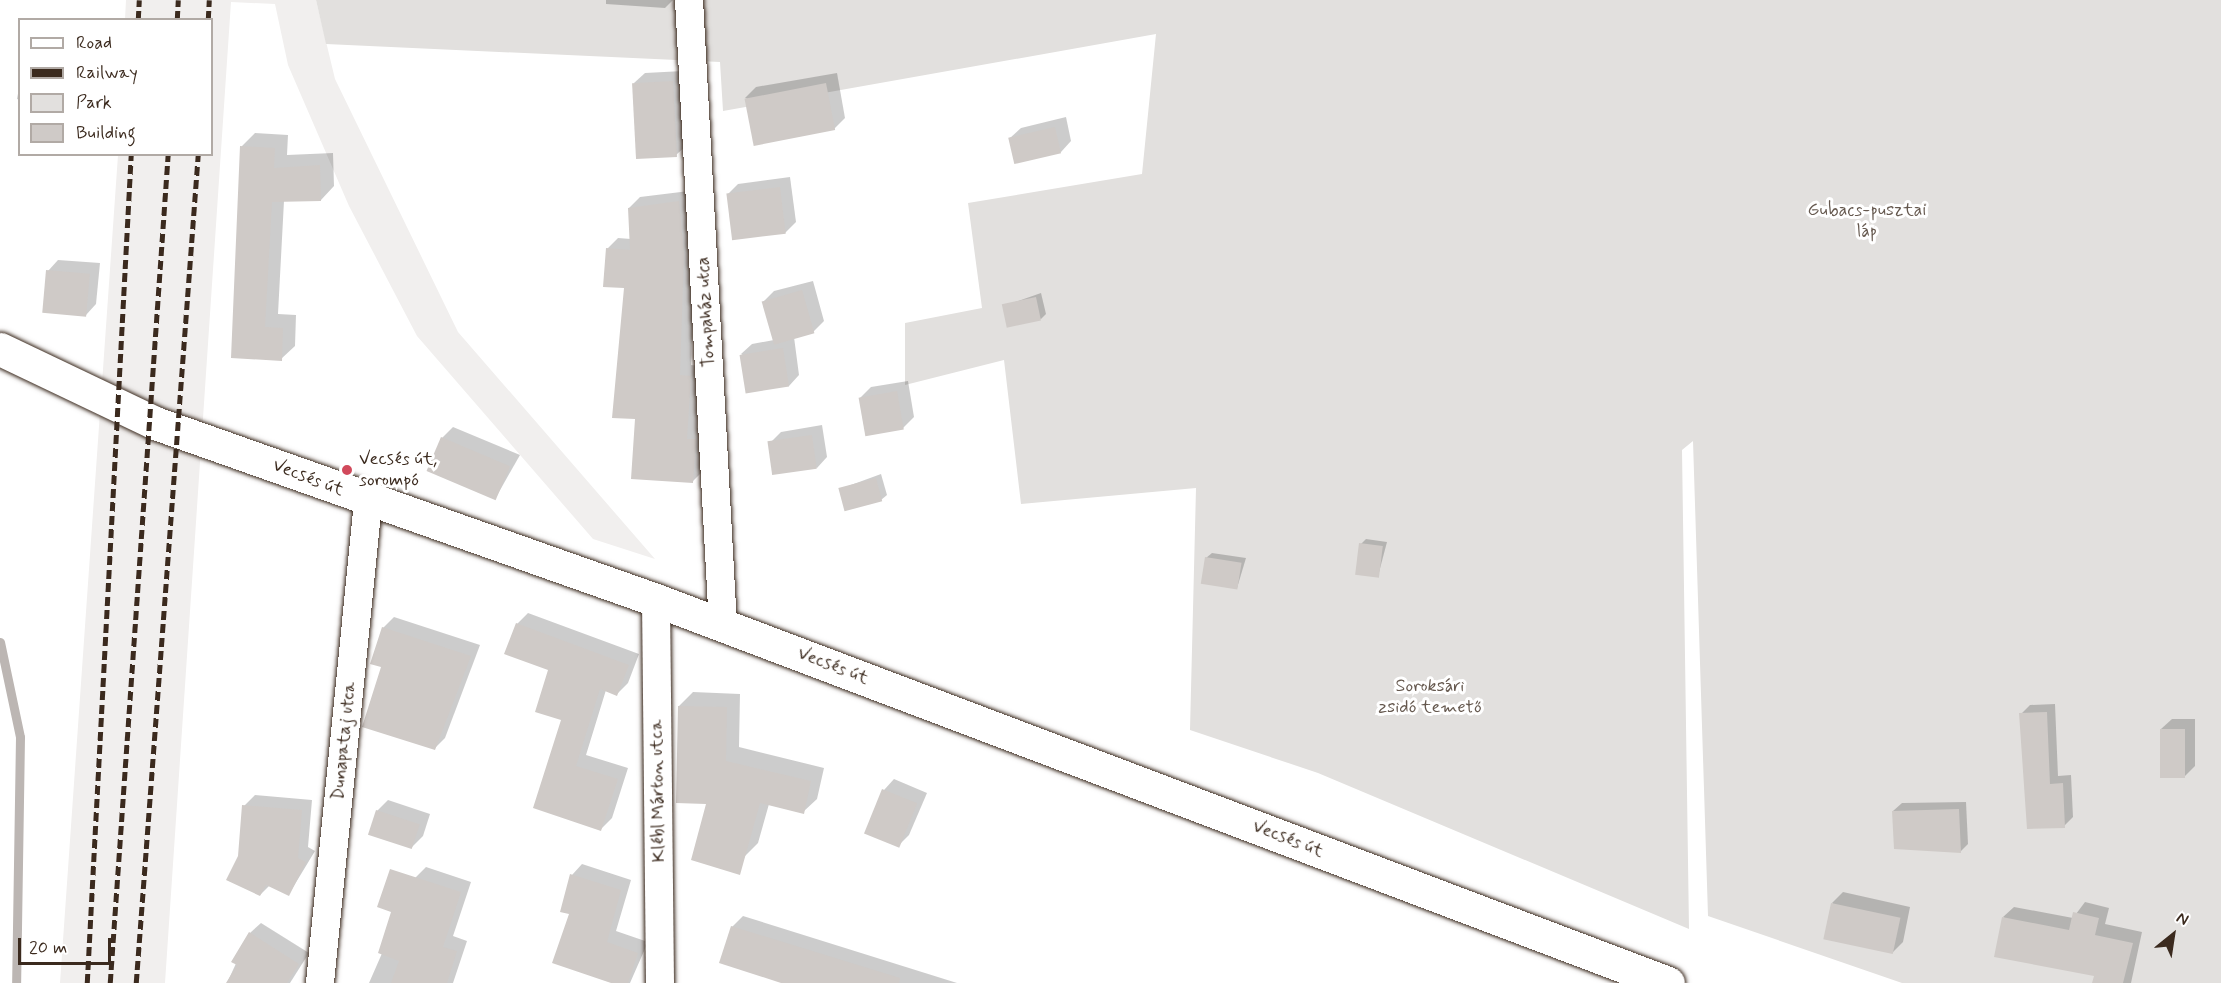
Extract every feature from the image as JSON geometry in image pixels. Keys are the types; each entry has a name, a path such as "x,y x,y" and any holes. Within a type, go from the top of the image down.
{"street":[{"name":"Tompaház utca","path":"689,0 723,625"},
{"name":"Vecsés út","path":"0,349 155,423 656,600 1668,983"},
{"name":"Dunapataj utca","path":"320,983 368,500"},
{"name":"Klébl Márton utca","path":"656,600 660,983"}],"shaded area":[{"path":"126,0 316,0 335,79 458,332 655,559 593,539 417,336 349,206 288,65 275,4 231,2 165,983 60,983 118,156 213,156 213,18 125,18"}],"green space":[{"path":"316,0 2221,0 2221,983 1902,983 1708,916 1693,441 1682,450 1689,929 1318,773 1190,730 1196,488 1021,504 1004,360 905,385 905,323 982,308 968,203 1142,174 1156,34 723,111 720,62 326,44"}],"building":[{"path":"673,81 677,157 636,159 632,83"},
{"path":"826,83 835,130 754,146 745,99"},
{"path":"1055,127 1061,153 1014,164 1008,138"},
{"path":"240,146 275,148 274,168 320,165 321,201 272,202 265,327 283,328 282,361 231,358"},
{"path":"780,187 786,234 732,240 726,194"},
{"path":"679,201 684,253 680,375 691,376 687,439 696,439 693,483 631,479 635,419 612,418 624,288 603,287 606,248 630,250 628,208"},
{"path":"46,270 90,274 86,317 42,313"},
{"path":"802,290 814,333 774,345 762,302"},
{"path":"1036,297 1041,320 1007,328 1002,304"},
{"path":"783,348 789,387 746,393 740,355"},
{"path":"897,391 904,429 865,436 859,398"},
{"path":"812,435 817,469 772,475 767,441"},
{"path":"441,437 510,466 496,500 427,471"},
{"path":"876,478 882,501 845,511 838,488"},
{"path":"1359,543 1383,546 1379,578 1355,575"},
{"path":"1205,557 1242,563 1237,589 1201,584"},
{"path":"516,623 629,665 617,696 600,689 576,766 618,779 601,831 533,808 561,720 535,712 548,670 504,654"},
{"path":"382,627 471,656 435,750 362,727 381,667 370,664"},
{"path":"678,706 727,707 726,761 811,781 804,814 760,803 740,875 691,860 706,804 676,803"},
{"path":"2047,712 2050,784 2063,783 2065,828 2027,829 2019,713"},
{"path":"2160,729 2185,729 2185,778 2160,778"},
{"path":"882,789 917,803 899,848 864,834"},
{"path":"242,805 302,810 298,858 306,862 289,896 266,885 260,896 226,880 238,856"},
{"path":"1959,809 1961,853 1894,849 1892,811"},
{"path":"376,810 420,824 412,849 368,835"},
{"path":"390,869 461,892 443,947 457,951 447,983 391,983 399,961 378,953 391,912 377,907"},
{"path":"570,874 621,890 607,942 638,953 628,983 611,983 552,963 569,914 560,912"},
{"path":"1831,903 1900,918 1893,954 1823,939"},
{"path":"2073,912 2099,918 2095,935 2133,943 2123,983 2092,983 2094,976 1994,957 2002,917 2069,930"},
{"path":"731,926 900,978 899,983 781,983 719,963"},
{"path":"249,932 299,964 287,983 226,983 237,965 231,962"}],"waterway":[{"path":"0,642 20,737 16,983"}],"railway":[{"path":"138,18 139,0"},
{"path":"177,18 178,0"},
{"path":"208,18 209,0"},
{"path":"87,983 131,156"},
{"path":"110,983 168,156"},
{"path":"136,983 198,156"}],"place":[{"name":"Vecsés út, sorompó","path":"347,470"}],"park label":[{"name":"Gubacs-pusztai láp","path":"1867,221"},
{"name":"Soroksári zsidó temető","path":"1430,697"}]}
